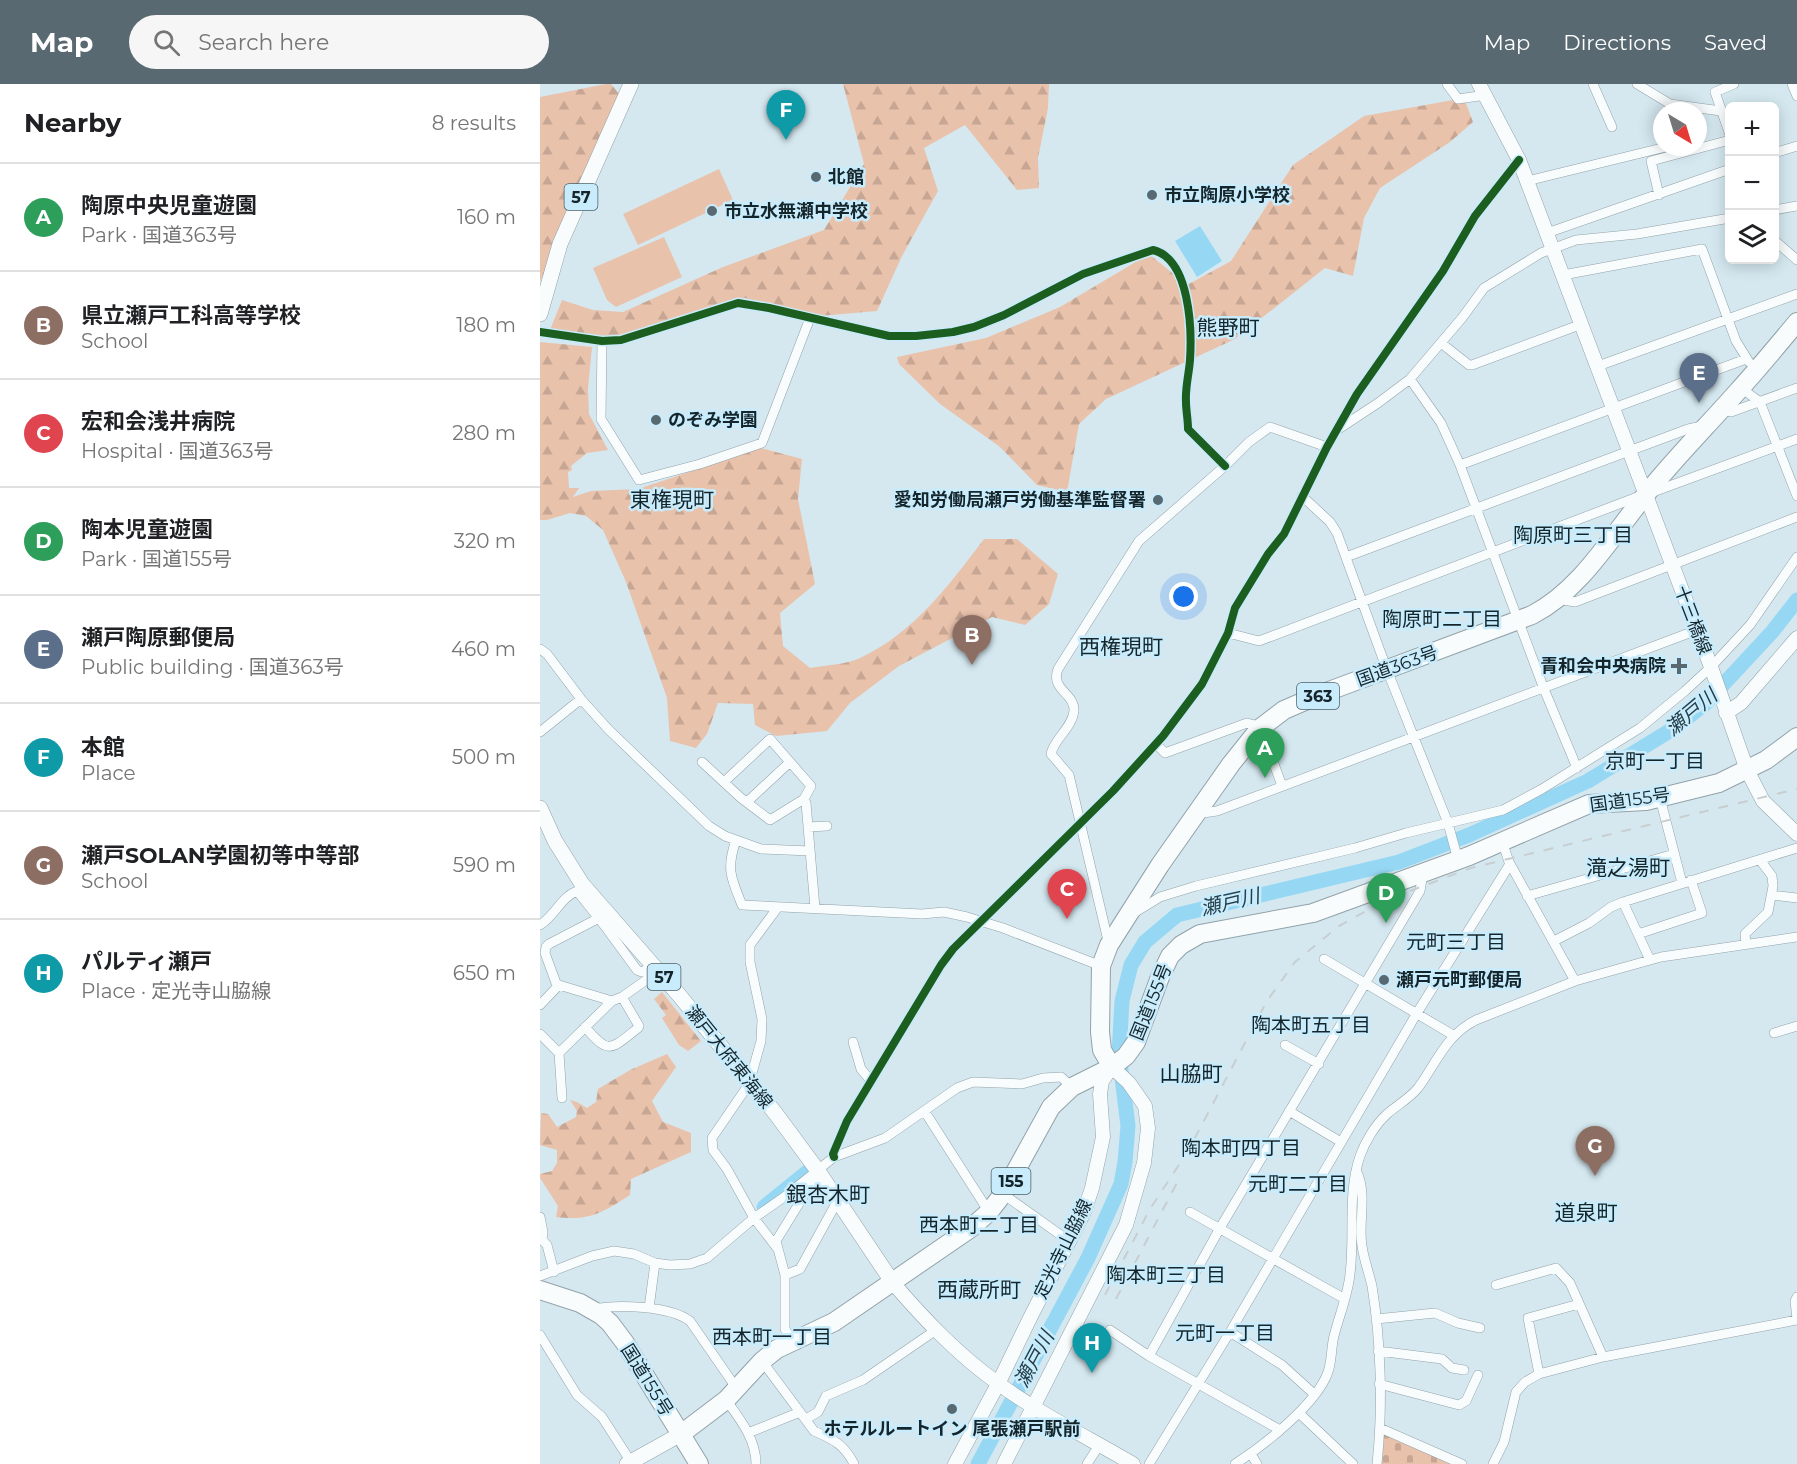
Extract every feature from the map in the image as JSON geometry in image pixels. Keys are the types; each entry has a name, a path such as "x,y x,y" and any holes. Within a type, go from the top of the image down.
{"highway":[{"name":"国道363号","path":"1112,1067 1102,1050 1101,966 1108,945 1196,814 1259,729 1284,710 1519,620 1542,610 1557,599 1624,525 1646,494 1741,388 1751,364 1797,322"},
{"name":"国道155号","path":"540,1288 591,1309 609,1323 625,1343 681,1434 731,1394 762,1361 777,1349 834,1322 971,1228 989,1212 1003,1194 1051,1107 1060,1096 1072,1087 1112,1067 1126,1056 1136,1042 1170,956 1190,939 1211,930 1313,913 1423,873 1457,856 1505,841 1589,804 1646,801 1719,783 1766,760 1797,737"},
{"path":"681,1434 699,1464"}],"main road":[{"name":"57","path":"540,314 560,244 631,84"},
{"name":"瀬戸大府東海線","path":"540,808 555,842 582,884 656,968 749,1084 776,1114 818,1171 893,1282"},
{"path":"629,1463 681,1434"}],"street":[{"path":"1447,84 1458,99 1483,90"},
{"path":"1593,84 1612,127"},
{"path":"1637,84 1664,102"},
{"path":"1725,123 1715,92 1734,84"},
{"path":"1792,84 1797,96"},
{"name":"十三橋線","path":"1483,90 1519,160 1547,232 1697,630 1747,771 1763,801 1797,834"},
{"path":"1707,110 1721,111"},
{"path":"1659,195 1651,161 1689,152 1725,140"},
{"path":"1779,151 1797,146"},
{"path":"1527,181 1653,150"},
{"path":"834,1157 833,1154 847,1121 941,965 953,949 1080,826 1156,744 1202,684 1228,633 1235,608 1268,554 1284,534 1335,431 1368,377 1443,271 1475,216 1519,160"},
{"path":"1547,232 1725,171"},
{"path":"1779,209 1797,206"},
{"path":"1335,431 1410,379 1442,343 1484,288 1541,253 1576,240 1637,234 1725,219"},
{"path":"1779,245 1797,261"},
{"path":"1460,465 1612,408 1751,364 1736,341 1702,249 1563,275"},
{"path":"540,332 602,341 621,340 738,303 889,336 953,332 974,327 1004,315 1083,274 1153,250 1161,252 1173,264 1180,276 1186,299 1190,358 1186,404 1189,414 1188,429 1225,466"},
{"path":"1598,366 1797,294"},
{"path":"602,341 601,419 639,480 700,464 762,443 810,318"},
{"path":"1442,343 1472,365 1582,324"},
{"path":"1410,379 1441,423 1460,465 1577,768"},
{"path":"1741,388 1760,402 1797,496"},
{"path":"1722,409 1731,412 1797,388"},
{"path":"1346,557 1688,429 1707,425"},
{"path":"1108,945 1068,776 1051,754 1052,749 1064,734 1074,709 1071,699 1058,686 1055,675 1139,541 1249,442 1270,427 1327,447"},
{"path":"1228,633 1259,641 1797,439"},
{"path":"1302,496 1330,522 1346,557 1387,670 1449,826 1457,856"},
{"path":"1557,599 1575,602 1797,517"},
{"path":"1124,920 1160,897 1196,886 1356,848 1406,832 1449,826 1503,810 1577,768 1640,728 1712,671 1750,625 1797,557"},
{"path":"1196,814 1217,811 1697,630"},
{"path":"1725,710 1741,703 1797,638"},
{"path":"540,649 547,654 581,699 608,729 709,826 736,840 761,849 810,851"},
{"path":"540,732 581,699"},
{"path":"1156,744 1165,753 1247,723 1255,725 1259,729 1282,786"},
{"path":"702,762 724,782 747,802 770,820 804,799 811,786 770,739 724,782"},
{"path":"747,802 790,762"},
{"path":"1638,934 1702,913 1674,854 1660,798"},
{"path":"804,799 815,908"},
{"path":"808,827 827,826"},
{"path":"736,840 730,858 730,867 742,905 922,914 944,912 982,922 1101,966"},
{"path":"1505,841 1504,847 1510,864 1575,981"},
{"path":"1554,941 1623,902 1797,848"},
{"path":"1527,896 1674,854"},
{"path":"1746,944 1745,934 1768,912 1772,895 1772,876 1760,860"},
{"path":"1149,1464 1230,1332 1417,1013 1510,864"},
{"path":"1149,1356 1220,1228 1420,891 1423,873"},
{"path":"540,925 546,922 569,894 577,891 637,970 642,972 656,968"},
{"path":"1772,895 1797,898"},
{"path":"1623,902 1650,960"},
{"path":"777,1248 754,1218 727,1168 713,1150 712,1138 749,1084 761,1041 762,1019 750,962 750,945 778,907"},
{"path":"585,1027 604,1047 613,1046 639,1026 617,999 556,983 546,947 599,918"},
{"path":"1235,1464 1251,1454 1299,1413 1322,1385 1328,1371 1350,1274 1353,1187 1356,1170 1369,1137 1385,1115 1404,1102 1417,1089 1453,1035 1476,1020 1575,981 1650,960 1797,937"},
{"path":"1324,958 1453,1035"},
{"path":"559,1053 585,1027 656,968"},
{"path":"542,999 559,985"},
{"path":"1774,1033 1797,1026"},
{"path":"540,1034 559,1053 562,1098"},
{"path":"853,1042 861,1069 871,1081"},
{"path":"1286,1045 1319,1064"},
{"path":"1004,1464 1029,1403 1073,1331 1126,1225 1144,1163 1148,1128 1146,1106 1129,1083 1112,1067"},
{"name":"定光寺山脇線","path":"955,1464 1001,1385 1029,1320 1084,1212 1092,1188 1103,1137 1102,1082 1112,1067"},
{"path":"540,1288 554,1272 592,1256 614,1251 634,1254 655,1263 670,1265 690,1264 707,1258 754,1218 834,1157 885,1138 957,1088 973,1082 1022,1084 1043,1078 1061,1077 1072,1087"},
{"path":"1289,1111 1341,1142"},
{"path":"925,1112 989,1212"},
{"path":"1356,1170 1362,1180 1362,1245 1376,1319 1380,1428 1377,1464"},
{"path":"792,1342 785,1329 785,1275 776,1241 818,1171"},
{"path":"1003,1194 1070,1241"},
{"path":"785,1275 800,1269 838,1200"},
{"path":"1190,1212 1345,1299"},
{"path":"540,1217 542,1240 547,1245 554,1272"},
{"path":"649,1308 655,1263"},
{"path":"1496,1285 1556,1268 1570,1283 1603,1357"},
{"path":"893,1282 962,1355 1001,1385 1133,1464"},
{"path":"1493,1464 1504,1442 1516,1392 1525,1382 1539,1374 1603,1357 1797,1319 1795,1301 1797,1297"},
{"path":"1539,1374 1528,1318 1579,1304"},
{"path":"591,1309 649,1308 683,1316 690,1321 731,1394 748,1433 756,1456 756,1464"},
{"path":"1376,1319 1435,1313 1458,1323 1480,1328"},
{"path":"748,1433 818,1412 826,1396 863,1380 936,1330"},
{"path":"1110,1330 1149,1356 1280,1430"},
{"path":"1230,1332 1282,1365 1314,1394"},
{"path":"540,1335 577,1395 602,1417 629,1463"},
{"path":"1378,1351 1442,1359 1452,1368 1464,1370"},
{"path":"762,1361 814,1431 849,1452 854,1464"},
{"path":"1379,1384 1459,1405 1466,1401 1478,1375"},
{"path":"1299,1413 1353,1464"},
{"path":"1380,1428 1462,1464"},
{"path":"1087,1464 1100,1444"},
{"path":"1251,1454 1257,1464"}],"green space":[{"path":"611,84 620,95 540,282 540,97"},
{"path":"843,84 1049,84 1048,108 1038,158 1039,188 1017,190 965,125 924,148 938,191 902,256 877,311 819,316 744,298 610,341 550,330 562,300 593,310 623,312 723,267 824,230 864,164"},
{"path":"1464,98 1473,122 1450,142 1380,188 1364,218 1353,276 1325,268 1235,339 1106,399 1079,424 1067,492 1037,485 1000,447 940,404 899,364 897,357 986,338 1060,307 1149,254 1187,285 1231,261 1293,165 1364,116"},
{"path":"719,169 733,200 638,245 623,214"},
{"path":"664,237 682,277 616,307 607,300 593,268"},
{"path":"540,342 592,347 588,389 589,414 608,450 587,453 571,466 572,470 568,472 569,488 579,488 573,497 591,491 638,489 761,448 802,459 798,499 815,584 780,613 783,646 810,668 860,658 897,635 944,590 984,539 1017,539 1058,574 1049,604 1025,625 992,617 899,666 850,703 827,731 776,736 755,725 753,704 718,703 707,734 696,748 670,741 667,698 626,582 603,530 586,516 570,513 540,520"},
{"path":"662,992 701,1041 688,1051 679,1045 662,1018 666,1015 654,999"},
{"path":"667,1054 676,1067 652,1101 663,1122 691,1133 691,1152 631,1179 630,1195 603,1211 587,1217 556,1217 558,1206 540,1178 540,1174 552,1171 557,1163 557,1150 540,1145 541,1113 548,1114 557,1127 576,1117 577,1111 570,1100 587,1108 596,1102 598,1089 630,1070"},
{"path":"1383,1432 1454,1464 1379,1464"}],"water":[{"path":"1200,226 1222,261 1197,277 1175,241"}],"waterway":[{"name":"瀬戸川","path":"978,1464 1088,1258 1121,1184 1128,1126 1119,1054 1122,1001 1131,965 1145,942 1177,915 1399,862 1469,835 1588,781 1676,727 1706,703 1772,632 1797,600"},
{"path":"764,1207 811,1169"}],"railway":[{"path":"1105,1295 1150,1209 1188,1151 1267,1001 1295,962 1339,926 1386,900 1471,868 1797,789"},
{"path":"1116,1299 1180,1177"}],"cycle path":[{"path":"834,1157 833,1154 847,1121 941,965 953,949 1113,791 1163,736 1202,684 1228,633 1235,608 1268,554 1284,534 1327,447 1357,394 1443,271 1475,216 1519,160"},
{"path":"540,332 602,341 621,340 738,303 889,336 953,332 974,327 1004,315 1083,274 1153,250 1165,256 1175,267 1186,297 1191,347 1186,397 1188,429 1225,466"}],"place":[{"name":"本館","path":"786,140"},
{"name":"北館","path":"816,177"},
{"name":"市立陶原小学校","path":"1152,195"},
{"name":"市立水無瀬中学校","path":"712,211"},
{"name":"瀬戸陶原郵便局","path":"1699,403"},
{"name":"のぞみ学園","path":"656,420"},
{"name":"愛知労働局瀬戸労働基準監督署","path":"1158,500"},
{"name":"県立瀬戸工科高等学校","path":"972,665"},
{"name":"青和会中央病院","path":"1679,666"},
{"name":"陶原中央児童遊園","path":"1265,778"},
{"name":"宏和会浅井病院","path":"1067,919"},
{"name":"陶本児童遊園","path":"1386,923"},
{"name":"瀬戸元町郵便局","path":"1384,980"},
{"name":"瀬戸SOLAN学園初等中等部","path":"1595,1176"},
{"name":"パルティ瀬戸","path":"1092,1373"},
{"name":"ホテルルートイン 尾張瀬戸駅前","path":"952,1409"}],"district":[{"name":"熊野町","path":"1228,327"},
{"name":"東権現町","path":"672,499"},
{"name":"陶原町三丁目","path":"1573,535"},
{"name":"陶原町二丁目","path":"1442,619"},
{"name":"西権現町","path":"1121,646"},
{"name":"京町一丁目","path":"1655,761"},
{"name":"滝之湯町","path":"1628,867"},
{"name":"元町三丁目","path":"1456,942"},
{"name":"陶本町五丁目","path":"1311,1025"},
{"name":"山脇町","path":"1191,1073"},
{"name":"陶本町四丁目","path":"1241,1148"},
{"name":"元町二丁目","path":"1298,1184"},
{"name":"銀杏木町","path":"828,1194"},
{"name":"道泉町","path":"1586,1212"},
{"name":"西本町二丁目","path":"979,1225"},
{"name":"陶本町三丁目","path":"1166,1275"},
{"name":"西蔵所町","path":"979,1289"},
{"name":"元町一丁目","path":"1225,1333"},
{"name":"西本町一丁目","path":"772,1337"}]}
